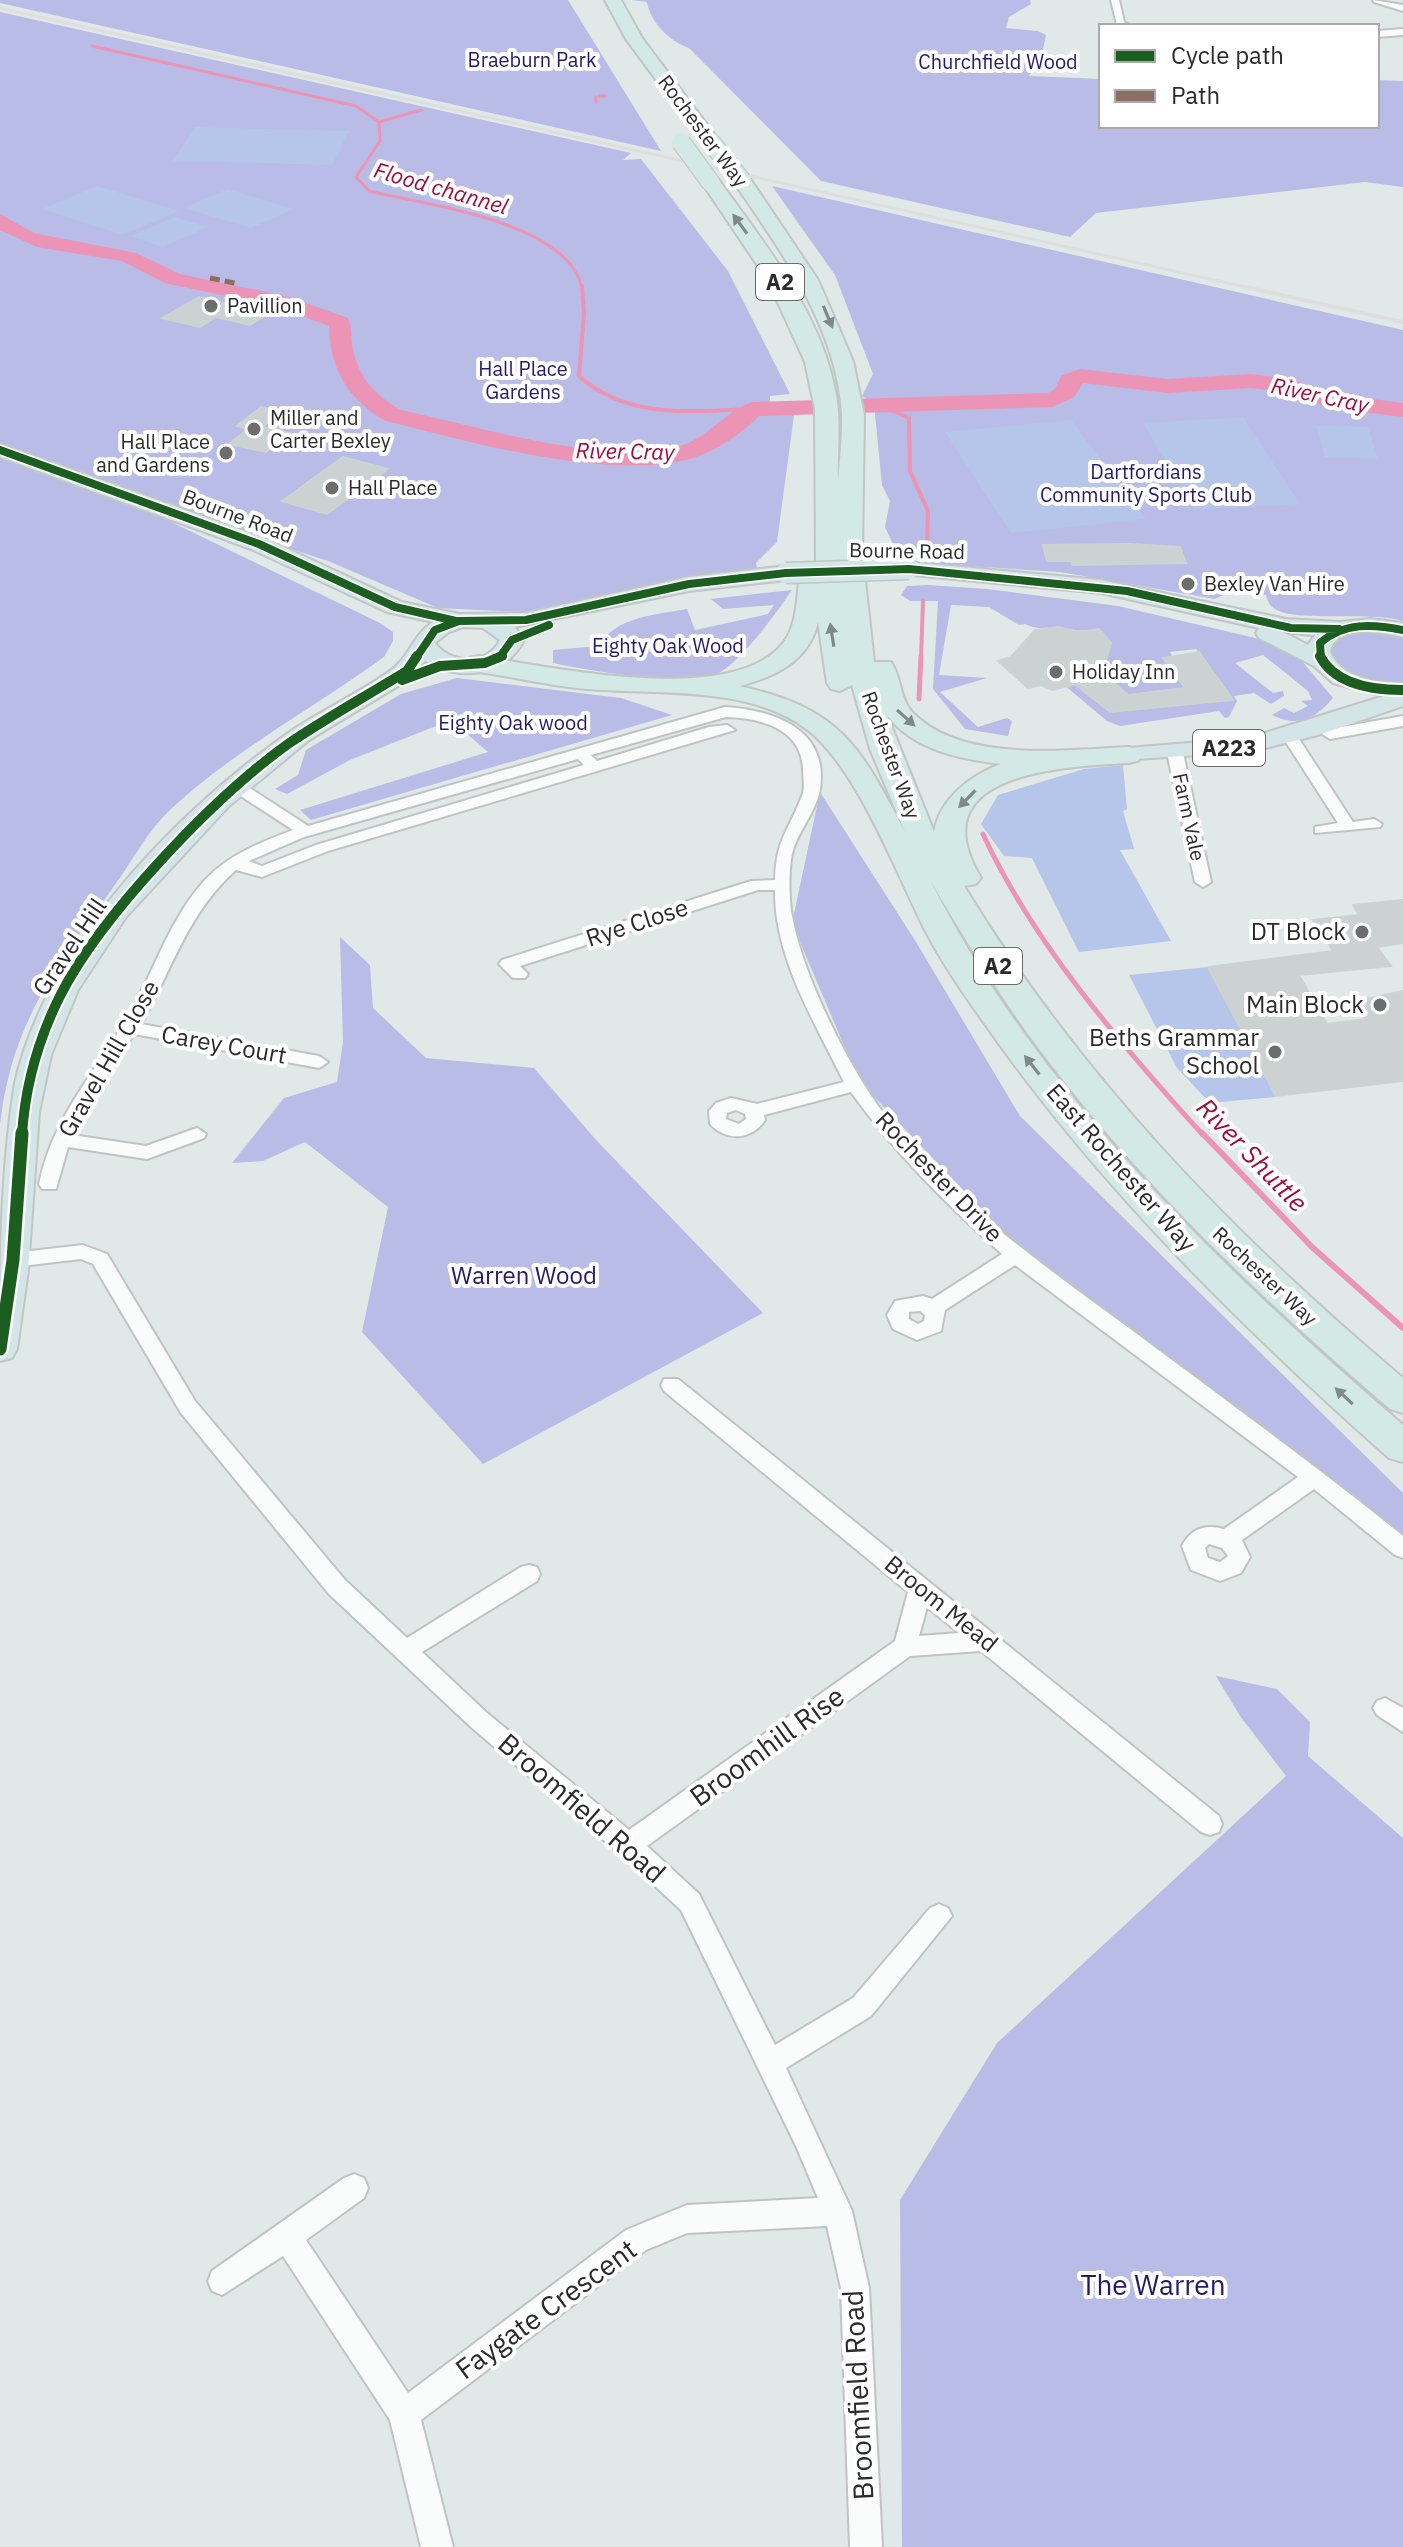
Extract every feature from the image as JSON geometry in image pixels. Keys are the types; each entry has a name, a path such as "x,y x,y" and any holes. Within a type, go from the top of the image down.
{"highway":[{"name":"Rochester Way","path":"613,0 634,39 742,181 820,299 835,335 850,392 853,417 829,489 829,611 839,679 854,735 897,843"},
{"name":"Rochester Way","path":"676,136 784,288 804,329 825,393 825,420 840,459 850,472 849,556 861,665 896,780 923,840 972,928 1045,1034 1115,1122 1224,1239 1289,1302 1365,1366"},
{"path":"680,689 753,673 776,662 795,646 802,633 806,611 818,492 840,459 861,472 867,598 894,706 905,720 955,747 987,754 1061,759"},
{"path":"511,644 521,659 552,676"},
{"path":"479,664 552,676 752,696 790,708 817,723 832,737 897,843"},
{"name":"A223","path":"1061,759 1128,755"},
{"path":"1061,759 1016,766 967,795 951,816 948,833 951,851 998,933 1063,1030 1122,1107 1365,1366"},
{"name":"East Rochester Way","path":"897,843 944,937 967,973 1026,1057 1086,1134 1170,1228 1246,1304 1403,1447"},
{"name":"A2","path":"1365,1366 1403,1399"}],"main road":[{"name":"Bourne Road","path":"0,450 259,544 395,607 417,624 433,657 451,664"},
{"name":"Bourne Road","path":"395,607 467,621 526,620 689,584 964,572 1127,591 1291,628 1373,626 1403,630"},
{"name":"Bourne Road","path":"911,574 1035,586 1178,610 1271,634 1363,686 1403,690"},
{"name":"Bourne Road","path":"479,664 499,658 511,644 541,627 671,598 789,578"},
{"path":"467,621 504,629 511,644"},
{"name":"Gravel Hill","path":"0,1349 13,1260 22,1129 33,1067 46,1026 80,965 136,891 195,824 236,786 304,733 407,671 435,630 467,621"},
{"path":"1329,728 1342,707 1343,697 1325,665 1320,643 1339,629"},
{"name":"Gravel Hill","path":"383,687 451,664 479,664"},
{"name":"A223","path":"1128,755 1221,749 1329,728 1403,698"}],"street":[{"path":"1115,0 1122,24"},
{"path":"1377,0 1403,8"},
{"path":"1379,34 1403,32"},
{"name":"Rochester Drive","path":"707,717 725,712 748,713 779,722 798,735 810,758 812,790 784,852 781,885 783,915 807,989 855,1085 894,1138 961,1207 1016,1255 1314,1477 1403,1549"},
{"name":"Gravel Hill Close","path":"49,1184 52,1162 72,1116 151,994 173,938 197,899 236,862 308,833 707,717"},
{"path":"1329,728 1403,721"},
{"path":"236,862 262,872 322,848 709,732 727,730"},
{"path":"1290,736 1348,827"},
{"path":"581,753 594,767"},
{"name":"Farm Vale","path":"1175,753 1203,882"},
{"path":"236,786 308,833"},
{"path":"1321,830 1374,824"},
{"name":"Rye Close","path":"519,974 508,964 757,885 781,885"},
{"name":"Carey Court","path":"130,1028 319,1062"},
{"path":"754,1111 855,1085"},
{"path":"61,1140 147,1153 197,1134"},
{"name":"Broomfield Road","path":"13,1260 83,1252 100,1259 188,1407 337,1587 479,1720 628,1845 690,1902 806,2136 838,2211 855,2288 866,2547"},
{"path":"933,1308 1016,1255"},
{"name":"Broom Mead","path":"671,1385 1210,1824"},
{"path":"1227,1539 1314,1477"},
{"path":"406,1650 529,1574"},
{"path":"921,1587 905,1647 985,1641"},
{"name":"Broomhill Rise","path":"628,1845 905,1647"},
{"path":"768,2064 862,2007 939,1916"},
{"path":"222,2281 354,2188"},
{"name":"Faygate Crescent","path":"404,2414 636,2240 687,2219 838,2211"},
{"path":"287,2236 404,2414 437,2547"}],"green space":[{"name":"Braeburn Park","path":"0,0 568,0 661,151 0,3"},
{"name":"Churchfield Wood","path":"631,0 1030,0 1031,4 1009,17 1006,28 1038,31 1046,35 1041,59 1029,76 1099,79 1099,128 1379,128 1379,80 1403,81 1403,187 1365,182 1096,213 1070,237 821,181 689,48 662,30 652,17 647,2"},
{"name":"Hall Place Gardens","path":"0,12 631,153 623,160 641,159 728,271 790,394 770,396 770,402 756,415 794,415 777,542 756,563 757,569 670,581 523,612 438,608 328,561 176,511 0,444"},
{"path":"772,186 1403,330 1403,621 1287,614 1275,609 1266,595 1232,591 1215,599 1060,572 922,563 916,558 886,551 893,544 885,527 890,501 882,485 874,404 862,396 873,374 835,275"},
{"path":"0,458 161,517 380,623 393,632 393,641 384,657 222,767 156,825 41,995 15,1054 0,1125"},
{"path":"907,586 987,589 1118,606 1264,640 1302,661 1333,698 1306,719 1290,721 1272,715 1284,708 1294,713 1308,706 1301,701 1312,700 1308,691 1263,655 1235,663 1273,693 1283,691 1284,696 1271,704 1254,693 1234,696 1237,701 1229,717 1225,718 1219,711 1120,726 1107,721 1063,684 1072,681 1110,712 1233,700 1196,649 1170,652 1172,656 1163,658 1177,677 1197,686 1144,693 1135,701 1105,676 1111,674 1103,667 1106,663 1102,660 1111,642 1099,629 1060,630 1019,625 989,607 951,605 939,675 987,678 940,692 978,727 1007,718 1012,721 1008,736 965,729 933,689 938,601 910,601 901,595"},
{"name":"Eighty Oak Wood","path":"792,590 745,651 713,676 659,679 553,663 553,650 598,646 615,628 638,618 687,609 695,630 768,614 774,605 723,609 711,599"},
{"path":"1367,630 1403,635 1403,684 1361,678 1344,669 1328,653 1338,638"},
{"name":"Eighty Oak wood","path":"457,678 621,698 672,715 311,820 300,810 488,752 451,720 350,760 287,794 275,789 298,775 306,750 401,694"},
{"path":"820,792 916,942 1020,1116 1403,1493 1403,1545 1023,1253 859,1081 792,923"},
{"name":"Warren Wood","path":"340,937 370,965 373,1008 426,1058 534,1068 597,1141 763,1313 483,1464 362,1332 388,1207 305,1142 263,1161 232,1163 284,1098 337,1082 343,1042"},
{"name":"The Warren","path":"1216,1676 1277,1689 1310,1722 1308,1756 1403,1838 1403,2547 902,2547 900,2200 997,2043 1286,1776 1240,1716"}],"shaded area":[{"path":"195,127 349,131 332,165 173,161"},
{"path":"97,186 179,211 123,235 42,209"},
{"path":"227,189 294,209 251,228 184,208"},
{"path":"175,217 208,227 163,247 130,236"},
{"path":"1243,417 1300,504 1194,510 1143,423"},
{"path":"1071,420 1146,519 1011,533 945,432"},
{"path":"1316,425 1368,427 1378,459 1325,457"},
{"path":"1123,765 1127,809 1123,811 1134,849 1120,850 1171,941 1079,952 1032,858 1004,856 981,824 998,795 1084,769"},
{"path":"1208,967 1276,1097 1210,1103 1177,1068 1129,975"}],"building":[{"name":"Pavillion","path":"199,297 269,313 250,325 216,317 200,327 162,318"},
{"name":"Miller and Carter Bexley","path":"261,407 282,412 262,427 289,433 266,452 229,444 248,429 237,426"},
{"name":"Hall Place","path":"343,457 388,469 327,514 282,501"},
{"name":"Dartfordians Community Sports Club","path":"1043,545 1180,547 1186,563 1072,565 1071,561 1047,561"},
{"name":"Holiday Inn","path":"1058,627 1080,632 1099,629 1111,643 1102,673 1128,695 1185,688 1163,658 1199,652 1233,700 1110,712 1075,684 1053,690 1041,685 1028,688 998,661 1011,657 1035,630"},
{"path":"1403,900 1403,943 1377,947 1391,966 1299,975 1327,1024 1365,1019 1356,1001 1403,991 1403,1081 1276,1096 1208,967 1333,951 1313,920 1359,915 1353,905"}],"waterway":[{"name":"Flood channel","path":"92,46 356,106 379,122"},
{"path":"600,96 606,96"},
{"path":"596,97 596,102"},
{"path":"379,122 421,110"},
{"name":"Flood channel","path":"379,122 380,141 356,177 369,191 457,210 523,232 550,247 571,265 582,288"},
{"name":"River Cray","path":"0,220 27,238 129,257 172,278 281,301 340,323 342,353 352,378 369,400 394,416 584,454 623,458 686,452 722,434 753,409 1053,400 1066,392 1069,381 1080,376 1167,386 1251,381 1290,386 1331,401 1403,410"},
{"name":"Flood channel","path":"582,286 584,314 579,376 598,390 618,400 661,410 753,409"},
{"name":"River Shuttle","path":"858,406 894,411 909,418 910,471 928,511 927,545"},
{"name":"River Shuttle","path":"921,658 923,601"},
{"name":"River Shuttle","path":"919,699 921,656"},
{"name":"River Shuttle","path":"983,834 1027,915 1053,954 1111,1030 1203,1135"},
{"name":"River Shuttle","path":"1202,1133 1312,1247 1403,1328"}],"railway":[{"path":"0,8 1250,288"},
{"path":"1241,286 1250,288"},
{"path":"1250,288 1403,322"}],"marked path":[{"path":"210,278 239,284"}],"cycle path":[{"path":"0,450 259,544 395,607 456,621"},
{"path":"0,1349 13,1260 22,1129 33,1067 46,1026 62,992 108,925 195,824 287,745 407,671 435,630 459,621 526,620 689,584 786,573 909,569 964,572 1127,591 1291,628 1339,629"},
{"path":"402,680 446,665 494,660 508,650 512,640 549,625"},
{"path":"1403,630 1370,625 1348,627 1328,636 1320,643 1318,652 1331,671 1353,683 1403,690"}],"place":[{"name":"Pavillion","path":"211,306"},
{"name":"Miller and Carter Bexley","path":"254,429"},
{"name":"Hall Place and Gardens","path":"226,453"},
{"name":"Hall Place","path":"332,488"},
{"name":"Bexley Van Hire","path":"1188,584"},
{"name":"Holiday Inn","path":"1056,672"},
{"name":"DT Block","path":"1362,932"},
{"name":"Main Block","path":"1380,1005"},
{"name":"Beths Grammar School","path":"1275,1052"}]}
